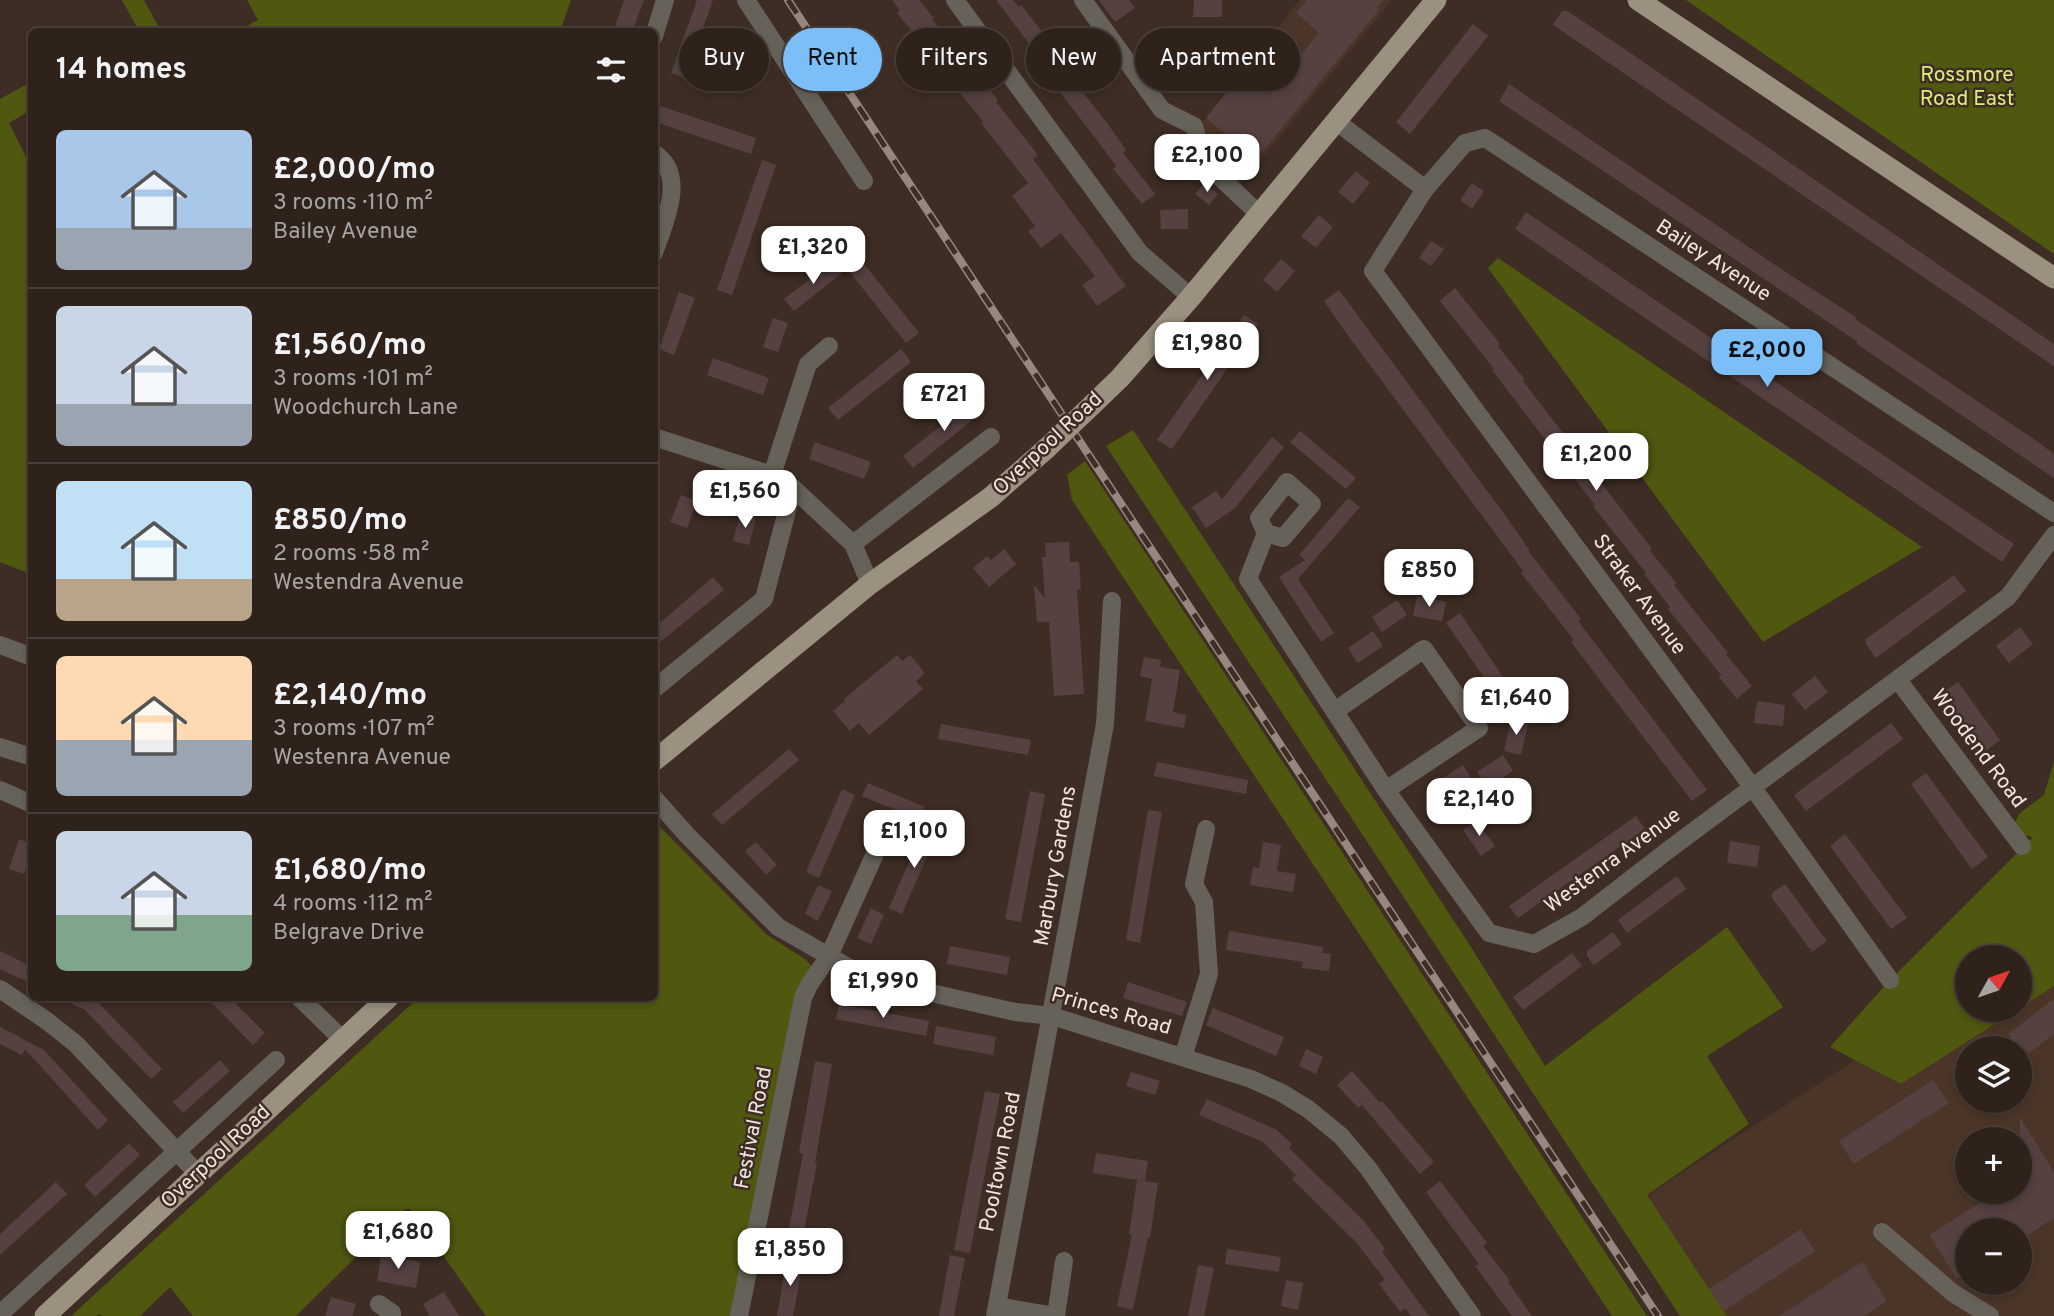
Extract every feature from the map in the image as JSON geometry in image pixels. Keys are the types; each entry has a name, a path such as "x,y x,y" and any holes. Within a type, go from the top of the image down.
{"main road":[{"name":"Overpool Road","path":"658,758 870,584 991,497 1093,405 1191,297 1436,0"},
{"path":"1638,0 2054,278"},
{"name":"Overpool Road","path":"45,1316 385,1001"}],"street":[{"path":"657,28 666,0"},
{"path":"746,0 864,181"},
{"path":"955,0 1140,253 1191,297"},
{"path":"1083,0 1162,110 1194,125 1204,162 1259,214"},
{"path":"1337,122 1425,189"},
{"name":"Bailey Avenue","path":"1425,189 1465,143 1485,138 2054,513"},
{"path":"658,155 664,159 671,179 672,197 658,241"},
{"name":"Straker Avenue","path":"1425,189 1373,271 1890,980"},
{"path":"772,475 808,364 829,346"},
{"path":"853,544 990,437"},
{"path":"658,439 772,475 793,488 853,544 870,584"},
{"path":"658,686 764,598 793,488"},
{"name":"Westenra Avenue","path":"1266,533 1248,579 1386,790 1489,933 1534,944 1582,917 2008,597 2054,535"},
{"name":"Marbury Gardens","path":"1052,1016 1105,724 1112,601"},
{"path":"0,645 28,656"},
{"path":"1335,711 1423,649 1479,729 1386,790"},
{"name":"Woodend Road","path":"1898,680 2022,846"},
{"path":"0,747 28,756"},
{"path":"0,790 28,802"},
{"name":"Princes Road","path":"658,802 778,927 848,967 883,982 1014,1012 1052,1016 1251,1079 1308,1109 1341,1136 1368,1168 1472,1316"},
{"path":"1183,1057 1209,974 1204,902 1194,884 1206,829"},
{"name":"Festival Road","path":"739,1316 803,998 829,956 883,836"},
{"path":"0,989 76,1044 198,1174"},
{"path":"304,1001 342,1039"},
{"name":"Pooltown Road","path":"996,1311 1052,1016"},
{"name":"Overpool Road","path":"0,1314 276,1060"},
{"path":"1882,1232 1953,1293 1990,1316"},
{"path":"996,1311 1056,1316 1065,1261"}],"shaded area":[{"path":"1300,0 1392,0 1239,186 1207,153 1201,124 1227,91 1300,91 1300,28 1278,28"},
{"path":"2054,986 2054,1316 1727,1316 1647,1196 1855,1060 1901,1084 1955,1049 1955,1113 2032,1113 2032,1036 1976,1036 1998,1022 2032,1022 2032,1000"}],"green space":[{"path":"122,0 144,0 159,28 137,28"},
{"path":"247,0 571,0 561,28 248,28 247,26 258,20"},
{"name":"Rossmore Road East","path":"1686,0 2054,0 2054,254"},
{"path":"28,84 28,112 9,123 28,161 28,573 0,562 0,99"},
{"path":"1498,258 1922,547 1763,642 1488,268"},
{"path":"1133,430 1471,947 1545,1066 1727,927 1783,1007 1707,1056 1749,1124 1647,1195 1727,1316 1680,1316 1106,446"},
{"path":"1085,461 1647,1316 1612,1316 1072,500 1067,475"},
{"path":"2054,762 2054,986 2032,1000 2032,945 1955,945 1955,1022 1998,1022 1976,1036 1955,1036 1955,1050 1901,1084 1830,1047 1890,980 2033,837 2023,835 2015,822 2020,813 2044,795"},
{"path":"658,825 767,935 812,966 732,1316 486,1316 410,1209 404,1210 296,1316 193,1316 170,1287 140,1316 71,1316 415,1001 658,1001"}],"building":[{"path":"624,0 644,0 634,28 614,28"},
{"path":"697,0 713,0 703,28 687,28"},
{"path":"892,0 919,0 939,28 909,28 897,13 900,10"},
{"path":"996,0 1013,0 1019,7 1021,5 1039,28 1026,28 1026,40"},
{"path":"1099,0 1129,0 1135,8 1115,22"},
{"path":"1194,0 1222,0 1222,17 1193,17"},
{"path":"1307,0 1383,0 1377,8 1379,10 1243,175 1222,158 1235,142 1206,118 1227,91 1262,91 1267,95 1271,91 1300,91 1300,56 1319,33 1296,13"},
{"path":"1562,11 1567,11 1623,48 2054,344 2054,366 1553,25"},
{"path":"1473,24 1488,36 1410,134 1396,122"},
{"path":"679,51 679,76 671,73"},
{"path":"1509,84 2035,440 2054,454 2054,478 1857,344 1858,342 1499,101"},
{"path":"958,91 991,91 998,100 996,102 1038,155 1033,159 1126,286 1097,306 1082,285 1095,276 1061,233 1041,248 1028,231 1035,226 1012,196 1028,183 981,123 983,121"},
{"path":"1059,91 1082,91 1126,150 1123,153 1155,194 1142,204 1113,169 1116,166"},
{"path":"660,106 756,138 751,154 658,123"},
{"path":"762,160 776,165 732,295 717,290"},
{"path":"1356,171 1370,183 1353,204 1338,192"},
{"path":"1204,183 1218,194 1209,205 1195,194"},
{"path":"1472,183 1484,191 1472,209 1460,200"},
{"path":"1188,209 1188,229 1161,229 1160,210"},
{"path":"1526,212 2014,544 2002,562 1515,229"},
{"path":"1319,215 1333,227 1316,248 1301,236"},
{"path":"1431,241 1444,249 1431,266 1419,258"},
{"path":"1281,259 1295,271 1277,292 1263,280"},
{"path":"861,260 919,333 906,343 848,270"},
{"path":"833,261 842,273 794,311 784,299"},
{"path":"1455,288 1500,344 1498,346 1525,380 1523,381 1652,549 1650,551 1677,584 1674,585 1752,686 1737,699 1668,609 1670,607 1644,574 1646,573 1492,370 1494,369 1440,301"},
{"path":"1339,290 1505,515 1529,552 1581,619 1578,621 1707,790 1692,801 1571,642 1574,640 1521,573 1523,571 1346,333 1324,301"},
{"path":"679,292 695,298 674,355 659,349"},
{"path":"1244,315 1258,324 1172,449 1157,440"},
{"path":"773,318 788,323 778,352 763,347"},
{"path":"901,349 911,362 838,420 828,408"},
{"path":"713,358 769,378 763,395 707,375"},
{"path":"977,397 986,409 913,468 903,456"},
{"path":"1300,431 1356,478 1346,489 1290,442"},
{"path":"1272,437 1284,447 1234,509 1206,528 1192,507 1216,491 1222,499"},
{"path":"815,442 871,462 864,479 809,459"},
{"path":"681,495 697,501 687,528 670,522"},
{"path":"1348,498 1360,507 1298,579 1334,633 1321,642 1279,577 1305,560 1299,555"},
{"path":"740,514 756,518 749,545 733,541"},
{"path":"1069,542 1070,562 1079,562 1081,590 1077,590 1084,694 1054,696 1049,622 1037,622 1034,585 1045,598 1042,557 1046,557 1045,543"},
{"path":"1004,549 1016,564 989,587 973,568 987,556 991,560"},
{"path":"1954,575 1966,591 1876,658 1866,644 1866,639"},
{"path":"713,577 724,590 658,644 658,625"},
{"path":"1417,596 1446,602 1442,621 1413,616"},
{"path":"1397,600 1407,615 1382,632 1372,617"},
{"path":"1460,613 1523,707 1509,717 1446,623"},
{"path":"2020,627 2033,644 2009,663 1996,646"},
{"path":"1373,631 1383,646 1358,663 1348,648"},
{"path":"897,655 902,661 910,655 925,673 916,681 923,689 869,735 859,723 850,731 833,711"},
{"path":"1144,657 1161,660 1160,667 1180,670 1173,712 1186,715 1184,728 1145,721 1152,679 1140,676"},
{"path":"1815,676 1828,692 1805,710 1792,694"},
{"path":"1958,682 2000,740 1983,753 1941,694"},
{"path":"1757,701 1785,705 1783,726 1754,723"},
{"path":"1511,720 1528,724 1521,755 1504,751"},
{"path":"1891,723 1903,739 1806,811 1794,795"},
{"path":"941,724 1031,740 1028,755 938,739"},
{"path":"789,749 799,760 722,825 712,814"},
{"path":"1503,755 1513,771 1488,788 1477,772"},
{"path":"1157,762 1248,780 1246,794 1154,776"},
{"path":"1463,765 1473,781 1447,797 1437,782"},
{"path":"1926,773 1988,857 1972,869 1911,784"},
{"path":"868,783 925,807 920,820 862,796"},
{"path":"842,789 855,795 819,878 806,872"},
{"path":"1030,791 1045,794 1021,922 1005,919"},
{"path":"1148,810 1162,812 1140,943 1126,940"},
{"path":"1636,816 1645,829 1518,918 1509,906"},
{"path":"1476,821 1495,846 1481,856 1463,830"},
{"path":"925,825 938,831 902,914 889,908"},
{"path":"1845,834 1907,918 1891,929 1830,846"},
{"path":"19,839 28,842 28,864 24,874 9,869"},
{"path":"1730,841 1760,846 1757,867 1727,863"},
{"path":"756,842 777,865 766,875 745,851"},
{"path":"1263,842 1281,845 1277,871 1296,874 1293,892 1250,885 1253,867 1259,868"},
{"path":"1677,876 1686,889 1627,933 1618,920"},
{"path":"1785,884 1827,941 1812,952 1772,898 1772,893"},
{"path":"818,885 832,891 818,921 805,914"},
{"path":"871,908 884,915 871,944 857,938"},
{"path":"1229,931 1323,947 1322,953 1331,954 1329,971 1302,968 1303,962 1226,950"},
{"path":"1613,932 1622,944 1594,965 1587,956 1587,951"},
{"path":"950,946 1010,957 1007,975 947,964"},
{"path":"0,951 28,965 28,982 0,969"},
{"path":"1572,953 1582,966 1523,1010 1513,997"},
{"path":"1128,982 1187,1002 1182,1016 1123,998"},
{"path":"2054,999 2054,1034 2032,1051 2032,1036 2008,1034 2024,1022 2032,1022 2032,1016"},
{"path":"66,1001 97,1001 162,1069 151,1079 85,1010"},
{"path":"210,1001 233,1001 265,1033 253,1045"},
{"path":"839,1004 929,1021 926,1036 836,1019"},
{"path":"1213,1008 1284,1037 1276,1056 1206,1025"},
{"path":"936,1026 996,1037 993,1055 933,1044"},
{"path":"0,1027 44,1050 108,1120 98,1130 25,1049 22,1055 0,1044"},
{"path":"1306,1049 1323,1057 1316,1074 1299,1066"},
{"path":"220,1060 230,1071 183,1113 173,1102"},
{"path":"815,1061 832,1064 800,1252 785,1250 803,1154 799,1153"},
{"path":"1352,1071 1380,1103 1382,1101 1434,1162 1420,1174 1362,1105 1358,1108 1337,1085"},
{"path":"1131,1072 1160,1081 1155,1095 1126,1086"},
{"path":"1933,1080 1949,1103 1854,1164 1839,1141"},
{"path":"985,1091 1000,1094 970,1253 954,1250"},
{"path":"1207,1099 1277,1130 1292,1144 1289,1148 1363,1220 1385,1249 1382,1252 1429,1316 1411,1316 1405,1308 1400,1312 1379,1284 1385,1280 1356,1242 1292,1179 1296,1175 1263,1142 1199,1115"},
{"path":"2020,1117 2026,1127 2020,1127"},
{"path":"2032,1136 2054,1172 2054,1218 2032,1232 2032,1218 1956,1218 1978,1204 2032,1204"},
{"path":"129,1143 140,1155 95,1197 84,1185"},
{"path":"1096,1153 1148,1161 1145,1181 1093,1173"},
{"path":"1137,1180 1158,1183 1150,1238 1148,1237 1133,1310 1117,1306 1132,1235 1129,1234"},
{"path":"1440,1181 1487,1243 1483,1246 1532,1316 1512,1316 1475,1266 1479,1264 1426,1192"},
{"path":"56,1182 67,1194 0,1255 0,1234"},
{"path":"1955,1219 1955,1276 1929,1235"},
{"path":"1801,1229 1815,1251 1724,1311 1709,1289"},
{"path":"1227,1249 1281,1257 1279,1272 1225,1264"},
{"path":"381,1255 420,1262 416,1288 377,1281"},
{"path":"950,1255 965,1258 954,1316 939,1316"},
{"path":"787,1258 803,1261 793,1316 777,1316"},
{"path":"1862,1262 1887,1301 1864,1316 1779,1316"},
{"path":"1198,1265 1214,1268 1204,1316 1188,1316"},
{"path":"1286,1280 1303,1283 1298,1310 1281,1306"},
{"path":"444,1292 459,1316 430,1316 423,1304"},
{"path":"331,1297 356,1304 352,1316 325,1316"}],"railway":[{"path":"788,0 1658,1316"}]}
